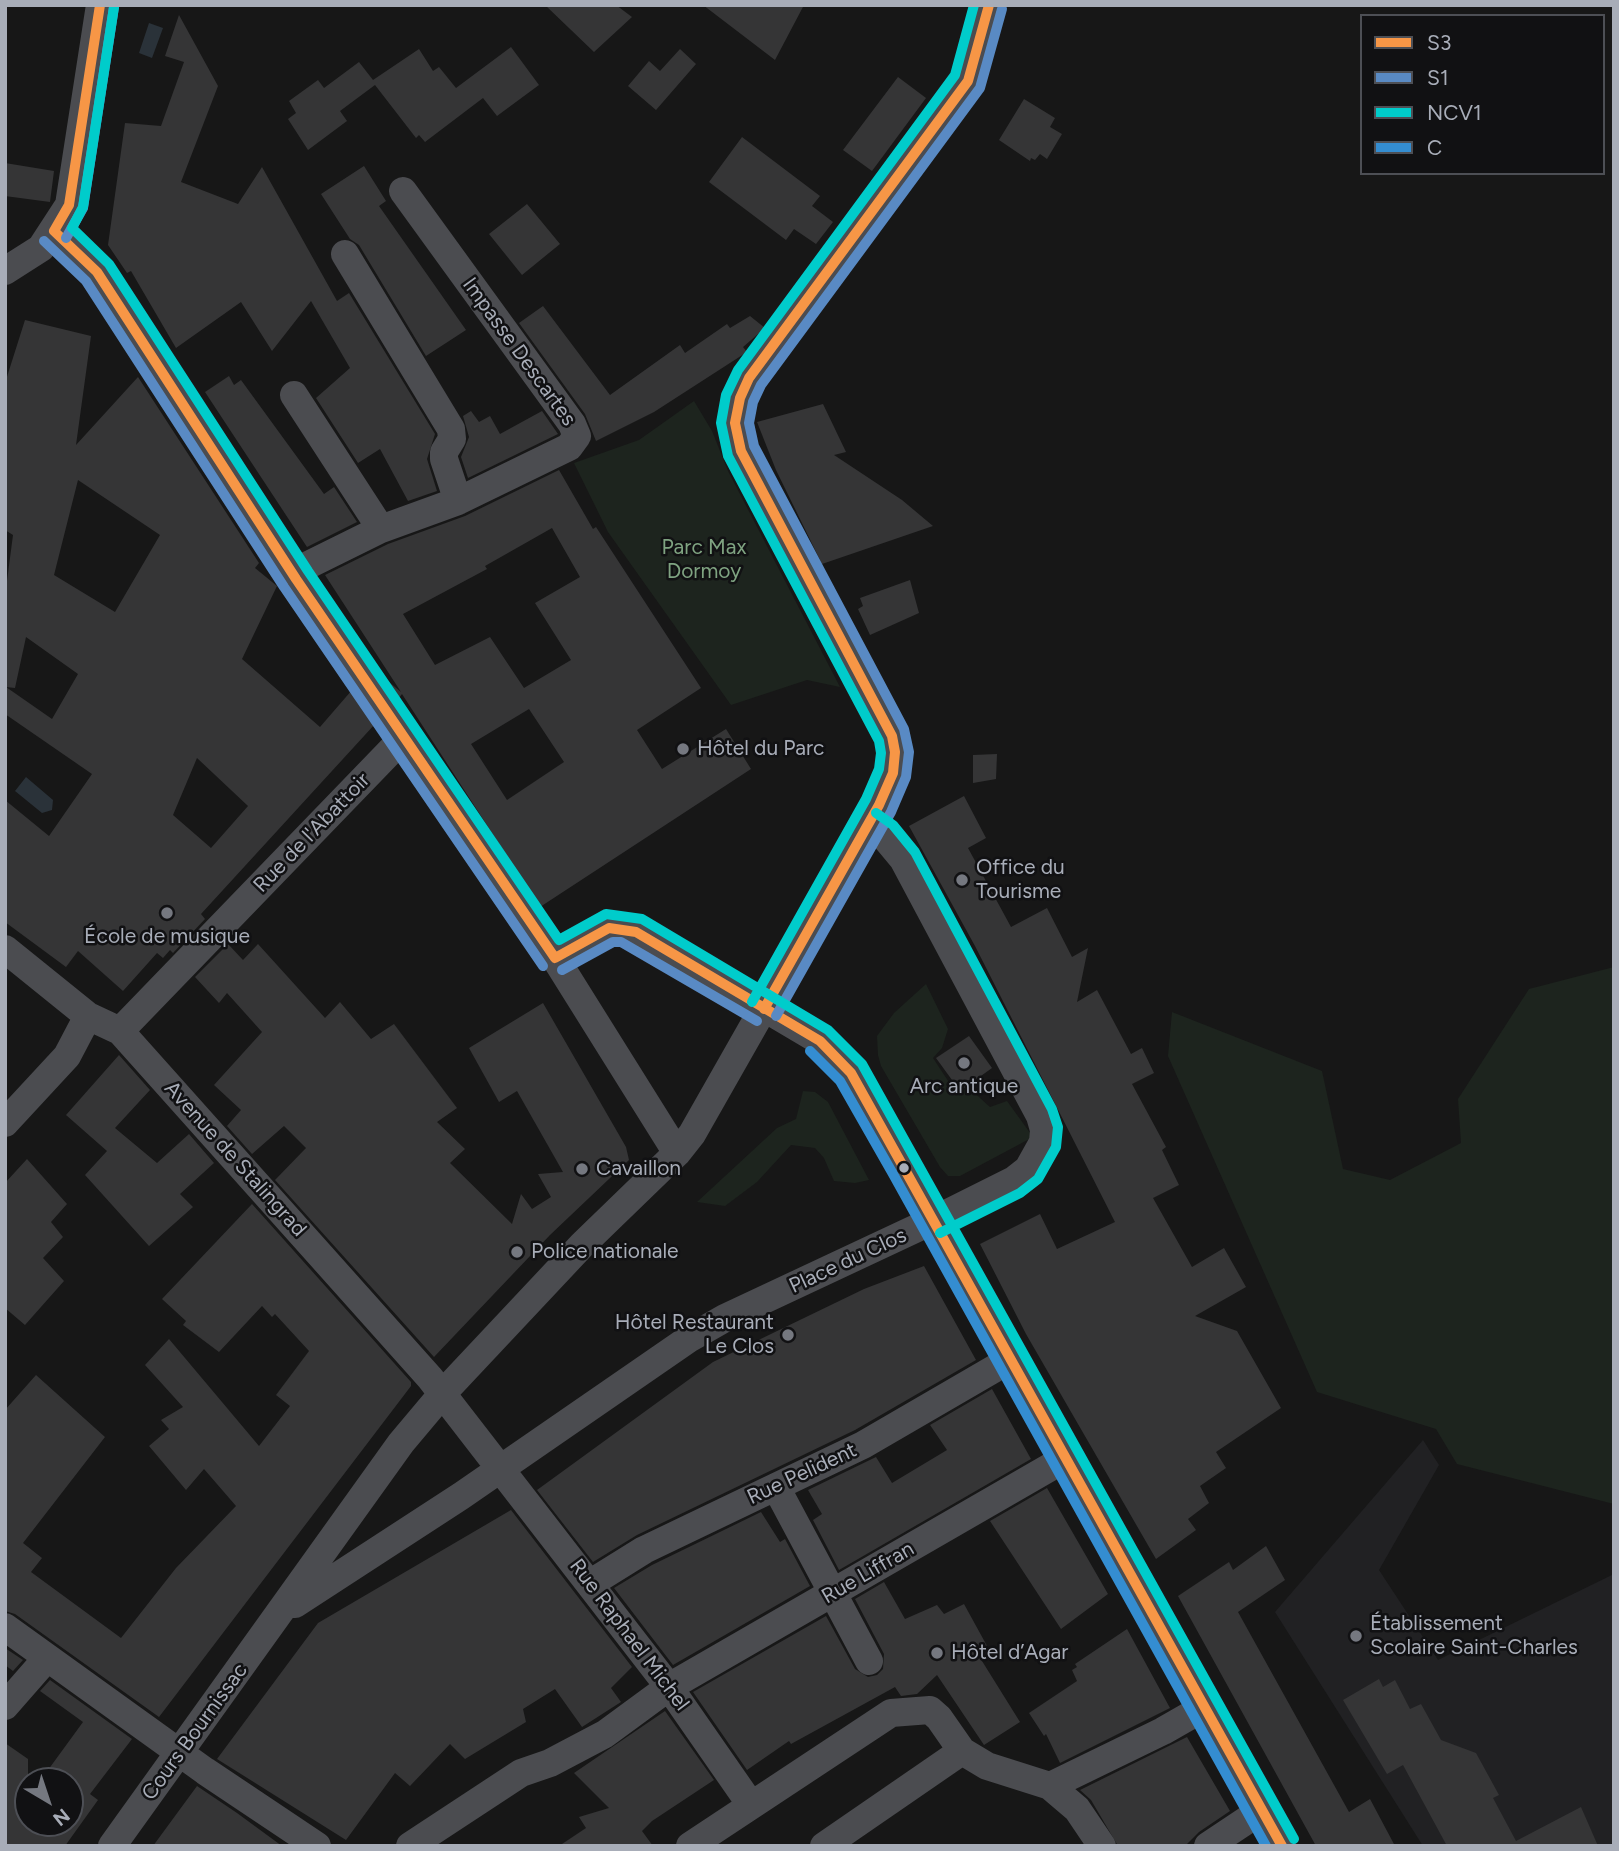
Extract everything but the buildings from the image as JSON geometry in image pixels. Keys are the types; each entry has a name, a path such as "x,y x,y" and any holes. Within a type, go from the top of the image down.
{"street":[{"path":"5,271 41,248 69,205 100,5"},
{"path":"503,1468 443,1393 582,1245 677,1153 692,1134 868,824 894,773 895,752 891,736 741,451 736,423 740,398 749,378 968,81 989,5"},
{"name":"Impasse Descartes","path":"403,191 577,431 577,436 569,447 458,501"},
{"path":"54,231 97,272 292,573 555,958 677,1153"},
{"path":"292,573 381,529 458,501 444,459 444,452 452,439 451,429 345,254"},
{"path":"294,395 381,529"},
{"name":"Rue de l'Abattoir","path":"120,1031 405,736"},
{"path":"868,824 883,835 903,859 1040,1116 1044,1130 1043,1142 1028,1169 1014,1180 934,1220 1282,1846"},
{"name":"Place du Clos","path":"503,1468 656,1359 725,1318 934,1220 851,1073 821,1041 625,928 609,928 555,958"},
{"name":"Avenue de Stalingrad","path":"5,949 88,1016 120,1031 443,1393"},
{"path":"5,1123 67,1056 88,1016"},
{"name":"Rue Pelident","path":"591,1583 644,1550 863,1446 1011,1359"},
{"name":"Cours Bournissac","path":"112,1846 401,1443 443,1393"},
{"name":"Rue Liffran","path":"410,1846 521,1773 550,1763 605,1734 669,1687 1066,1458"},
{"name":"Cours Bournissac","path":"276,1618 503,1468"},
{"name":"Rue Raphael Michel","path":"503,1468 669,1687 751,1805"},
{"path":"776,1487 869,1661"},
{"path":"5,1627 180,1754 317,1846"},
{"path":"5,1706 47,1658"},
{"path":"690,1846 751,1805 887,1702 930,1710 939,1718 962,1751 987,1766 1050,1786 1077,1809 1102,1846"},
{"path":"1050,1786 1163,1731 1205,1707"},
{"path":"824,1846 962,1751"},
{"path":"1208,1846 1262,1810"}],"shaded area":[{"path":"149,23 163,28 152,58 139,53"},
{"path":"26,777 53,800 52,810 42,813 15,791"},
{"name":"Établissement Scolaire Saint-Charles","path":"1423,1440 1439,1465 1379,1570 1438,1660 1614,1574 1614,1846 1423,1846 1275,1612"}],"green space":[{"name":"Parc Max Dormoy","path":"694,401 712,431 728,471 840,687 807,680 731,705 608,532 574,463 639,440"},
{"path":"1614,967 1614,1504 1457,1464 1436,1429 1317,1392 1168,1056 1172,1012 1322,1071 1343,1169 1390,1180 1461,1143 1458,1099 1529,989"},
{"path":"926,984 948,1029 942,1048 933,1058 956,1093 969,1088 990,1107 1007,1101 1033,1137 960,1176 948,1176 940,1167 881,1066 878,1055 877,1036 894,1013"},
{"path":"803,1091 815,1092 828,1102 869,1180 855,1183 834,1181 824,1158 815,1148 791,1145 757,1182 725,1206 697,1202 777,1128 796,1119"}],"transit line":[{"name":"S3","path":"100,5 69,205 54,231 97,272 296,579 555,958 609,928 636,932 820,1041 851,1073 1282,1846"},
{"name":"NCV1","path":"752,1002 866,799 879,769 881,753 879,741 728,456 721,423 726,395 738,370 955,75 974,5"},
{"name":"S3","path":"764,1009 879,805 893,773 895,752 892,736 741,451 735,423 740,398 749,378 968,81 989,5"},
{"name":"S1","path":"66,238 83,208 114,7"},
{"name":"NCV1","path":"114,7 83,207 72,228 109,264 308,571 559,940 606,914 642,919 828,1030 862,1064 1294,1839"},
{"name":"S1","path":"776,1016 891,812 906,777 909,752 904,729 754,446 749,423 753,402 761,385 980,88 1002,9"},
{"name":"S1","path":"44,241 86,281 284,587 543,966"},
{"name":"NCV1","path":"876,813 893,825 915,852 1052,1109 1058,1127 1056,1147 1038,1179 1020,1193 940,1233"},
{"name":"S1","path":"562,970 613,942 621,942 757,1021"},
{"name":"C","path":"810,1051 840,1081 1266,1846"}],"place":[{"name":"Hôtel du Parc","path":"683,749"},
{"name":"Office du Tourisme","path":"962,880"},
{"name":"École de musique","path":"167,913"},
{"name":"Arc antique","path":"964,1063"},
{"name":"Cavaillon","path":"582,1169"},
{"name":"Police nationale","path":"517,1252"},
{"name":"Hôtel Restaurant Le Clos","path":"788,1335"},
{"name":"Établissement Scolaire Saint-Charles","path":"1356,1636"},
{"name":"Hôtel d’Agar","path":"937,1653"}]}
